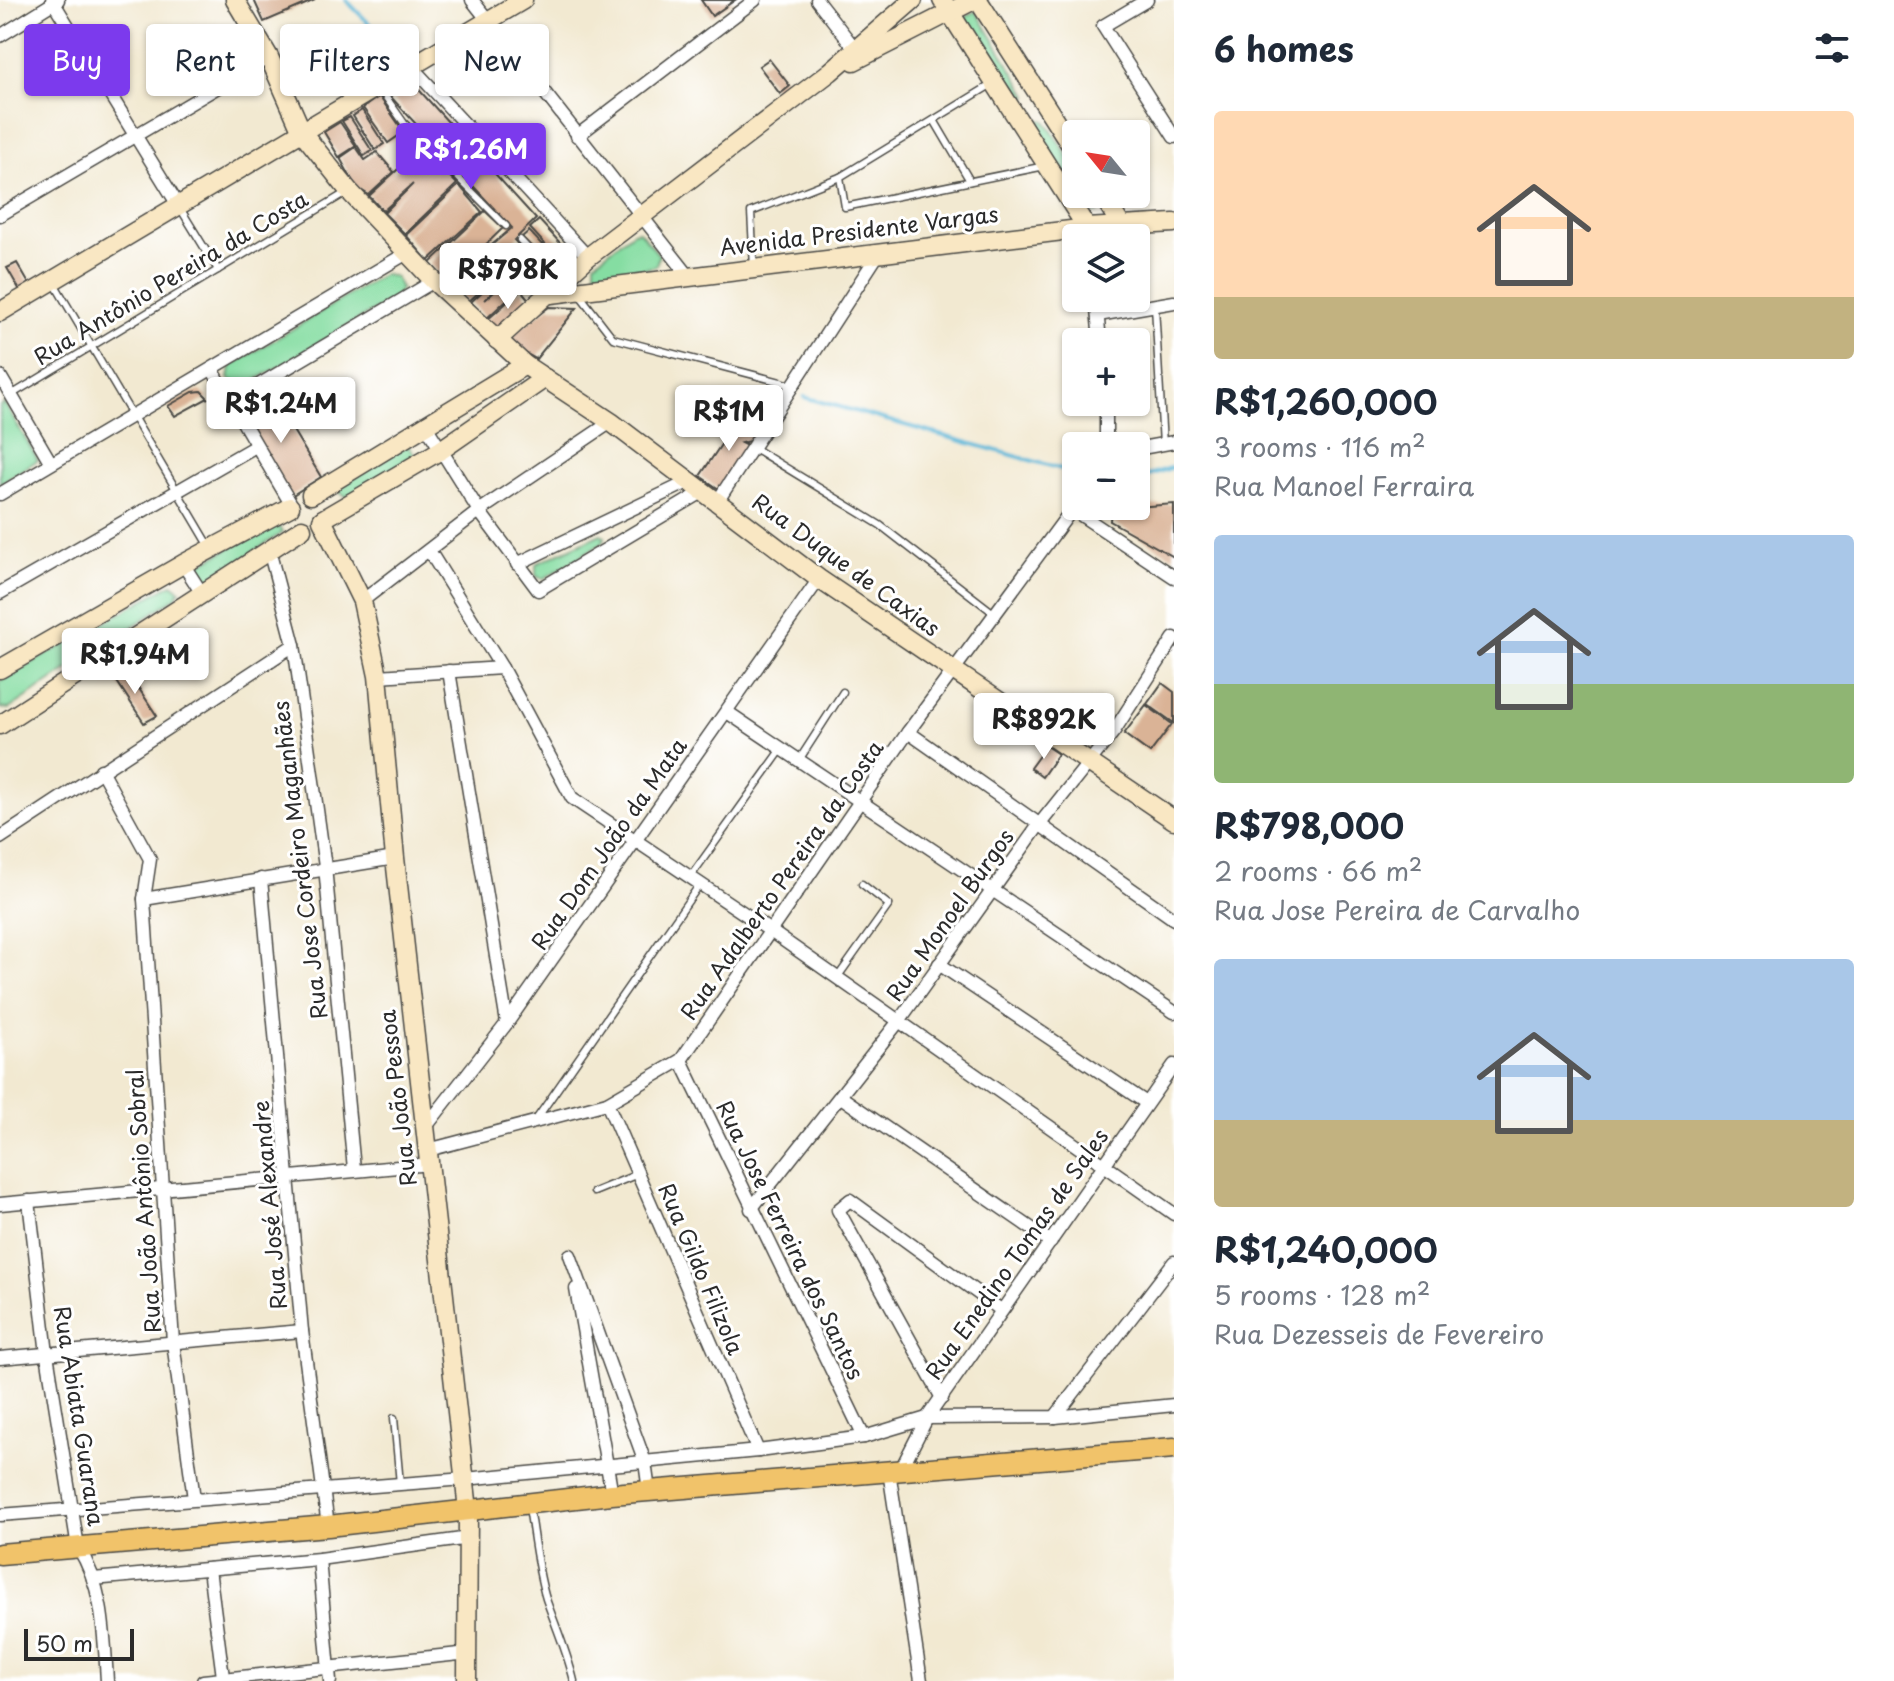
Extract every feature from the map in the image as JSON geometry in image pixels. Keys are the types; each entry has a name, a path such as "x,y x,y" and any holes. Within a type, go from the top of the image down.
{"main road":[{"path":"0,1554 328,1526 612,1494 1174,1448"}],"street":[{"name":"Rua Duque de Caxias","path":"235,0 269,57 302,132 349,191 407,253 525,365 611,422 819,579 1174,820"},
{"path":"472,0 688,275"},
{"path":"419,63 523,0"},
{"path":"577,136 755,0"},
{"path":"817,0 856,50"},
{"path":"497,340 563,289 588,257 830,72 913,0"},
{"path":"830,72 946,7 976,0 1062,131"},
{"path":"1147,0 1103,26 1174,137"},
{"path":"0,36 55,1 178,205"},
{"path":"946,7 1081,224"},
{"path":"0,215 269,57"},
{"path":"419,75 588,257"},
{"path":"0,312 361,96"},
{"path":"1015,119 1044,102"},
{"name":"Avenida Presidente Vargas","path":"1150,225 1174,223"},
{"name":"Avenida Presidente Vargas","path":"563,289 1062,236"},
{"path":"0,494 407,253"},
{"path":"426,426 479,511 532,587 544,589 704,491 752,447 877,256"},
{"path":"230,402 434,281"},
{"path":"1098,315 1174,302"},
{"path":"1098,312 1099,328"},
{"path":"0,669 290,506 299,496 311,495 525,365"},
{"path":"212,369 290,506 291,520 302,529"},
{"path":"0,376 51,463"},
{"path":"0,725 302,529 312,528 441,450 545,378"},
{"path":"362,601 430,552 479,511 611,422"},
{"path":"0,593 254,447"},
{"path":"517,564 704,491"},
{"path":"311,495 322,504 322,520"},
{"name":"Rua João Pessoa","path":"322,520 362,601 378,676 395,858 468,1510 467,1681"},
{"name":"Rua Adalberto Pereira da Costa","path":"0,1204 354,1169 429,1157 607,1103 681,1060 908,732 1064,520"},
{"path":"1094,520 1174,577"},
{"name":"Rua Jose Cordeiro Maganhães","path":"269,550 294,645 325,867 354,1169"},
{"path":"430,552 502,668 572,798 769,930 1174,1214"},
{"path":"183,564 201,592"},
{"name":"Rua Dom João da Mata","path":"425,1128 507,1023 819,579"},
{"name":"Rua Monoel Burgos","path":"751,1209 899,1021 1039,825 1114,731 1174,638"},
{"path":"0,838 294,645"},
{"path":"378,676 502,668"},
{"path":"449,671 507,1023"},
{"path":"727,712 1174,1012"},
{"path":"908,732 1174,919"},
{"name":"Rua João Antônio Sobral","path":"101,770 150,859 144,899 161,1187 173,1342 194,1499"},
{"path":"144,899 325,867 395,858"},
{"name":"Rua José Alexandre","path":"261,879 302,1331 328,1526"},
{"path":"939,964 1145,1102"},
{"name":"Rua Jose Ferreira dos Santos","path":"681,1060 864,1437"},
{"name":"Rua Enedino Tomas de Sales","path":"895,1471 927,1418 1001,1310 1174,1065"},
{"path":"841,1097 1051,1242"},
{"name":"Rua Gildo Filizola","path":"607,1103 758,1451"},
{"path":"942,1398 838,1210 850,1200 1001,1310"},
{"name":"Rua Abiata Guarana","path":"29,1201 47,1354 78,1547 93,1579 102,1610 107,1681"},
{"path":"612,1494 570,1255 645,1462 649,1491"},
{"path":"1055,1417 1174,1262"},
{"path":"0,1358 302,1331"},
{"path":"0,1515 465,1479 758,1451 864,1437 927,1418 1055,1417 1174,1405"},
{"path":"895,1471 921,1681"},
{"path":"93,1579 319,1559 469,1538"},
{"path":"319,1559 329,1675"},
{"path":"209,1569 219,1679"},
{"path":"203,1681 329,1675 469,1653"}],"lane":[{"path":"754,267 751,212 840,177 994,83"},
{"path":"385,96 404,123 506,226"},
{"path":"934,120 970,181"},
{"path":"840,177 845,207 1045,166"},
{"name":"Rua Antônio Pereira da Costa","path":"11,395 349,191"},
{"path":"178,205 218,270"},
{"path":"520,240 563,289 613,338 792,385"},
{"path":"54,282 210,549"},
{"path":"1155,306 1168,444"},
{"path":"752,447 880,525 995,614"},
{"path":"799,760 843,692"},
{"path":"533,1124 782,749"},
{"path":"862,884 896,911"},
{"path":"837,978 889,905"},
{"path":"594,1192 638,1174"},
{"path":"394,1418 400,1484"},
{"path":"528,1504 538,1567 547,1600 566,1645 574,1681"}],"green space":[{"path":"976,11 1028,96 1023,102 1015,104 964,18"},
{"path":"1040,120 1045,121 1062,147 1062,175 1031,126"},
{"path":"1083,208 1100,208 1097,213 1086,213"},
{"path":"639,231 659,255 656,266 608,278 595,271 595,262 633,232"},
{"path":"384,274 395,277 401,288 396,297 244,387 229,379 231,366"},
{"path":"4,403 38,460 0,483 0,406"},
{"path":"408,445 415,455 348,497 340,493 339,487"},
{"path":"277,522 282,533 207,582 194,575 193,568"},
{"path":"601,534 605,537 602,543 543,579 536,576 536,564"},
{"path":"172,584 180,590 175,598 9,709 0,708 0,681"}],"building":[{"path":"254,0 315,0 264,22"},
{"path":"701,0 735,0 712,16"},
{"path":"769,59 790,86 780,94 759,66"},
{"path":"419,90 536,219 514,240 524,251 468,302 449,281 512,228 390,96 419,96"},
{"path":"379,96 404,132 388,143 363,108"},
{"path":"362,110 384,144 375,150 353,116"},
{"path":"350,117 372,151 364,156 342,121"},
{"path":"340,122 356,146 339,157 324,132"},
{"path":"356,147 365,160 377,152 394,172 369,195 356,187 340,158"},
{"path":"422,147 457,184 405,234 384,213 413,184 383,211 369,196"},
{"path":"459,185 482,212 428,261 406,235"},
{"path":"485,211 503,228 447,282 430,263"},
{"path":"539,220 573,257 564,265 530,228"},
{"path":"529,231 562,266 555,272 522,237"},
{"path":"524,253 551,280 541,290 530,280 532,277 529,279 514,264"},
{"path":"17,263 32,289 22,294 7,268"},
{"path":"511,265 516,270 485,300 518,271 527,281 486,319 471,302"},
{"path":"521,290 530,301 496,332 486,321"},
{"path":"549,307 577,308 536,359 513,346 510,336"},
{"path":"201,391 208,398 175,416 168,406 193,392"},
{"path":"271,394 321,477 291,496 240,412"},
{"path":"739,418 758,430 753,440 741,443 747,446 719,489 700,476"},
{"path":"1174,504 1174,557 1110,521 1150,520 1150,506"},
{"path":"126,669 157,716 144,723 114,677"},
{"path":"1162,683 1174,692 1174,723 1147,704"},
{"path":"1146,705 1172,724 1150,753 1124,734"},
{"path":"1046,746 1058,754 1042,777 1030,768"}],"waterway":[{"path":"346,0 370,24"},
{"path":"804,397 1062,469"},
{"path":"1150,475 1174,467"}]}
